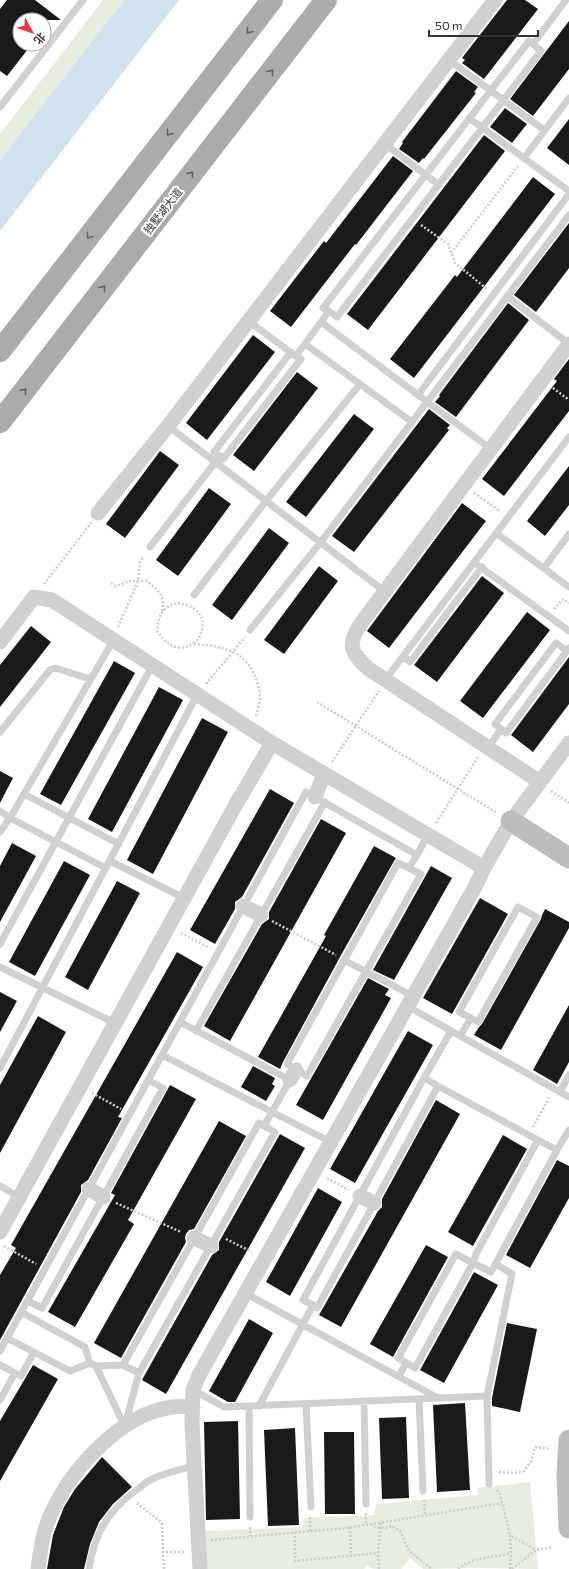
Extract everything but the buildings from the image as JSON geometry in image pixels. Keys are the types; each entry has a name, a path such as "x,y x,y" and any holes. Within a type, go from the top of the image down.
{"main road":[{"path":"0,351 272,0"},
{"name":"独墅湖大道","path":"0,422 326,0"},
{"path":"511,821 569,858"},
{"path":"561,1444 567,1473 569,1528"}],"street":[{"path":"98,513 168,426 495,0"},
{"path":"540,782 369,669 355,657 351,644 354,634 384,591 569,344"},
{"path":"0,642 34,598 52,600 251,730 484,868"},
{"path":"0,1232 184,898 272,743"},
{"path":"200,1569 192,1424 193,1390 199,1375 511,821 569,743"},
{"path":"320,799 324,774"},
{"path":"243,906 261,915"},
{"path":"89,1189 103,1197"},
{"path":"360,1196 374,1203"},
{"path":"194,1238 214,1240"},
{"path":"38,1569 42,1539 48,1521 62,1491 85,1460 110,1437 148,1414 171,1407 193,1407"}],"lane":[{"path":"0,107 83,0"},
{"path":"533,44 565,2"},
{"path":"528,41 533,44 541,51 337,317 323,308 528,41"},
{"path":"449,60 544,130"},
{"path":"524,158 569,98"},
{"path":"469,118 569,191"},
{"path":"385,144 439,184"},
{"path":"418,395 569,194"},
{"path":"250,630 320,543 506,296 569,215"},
{"path":"506,296 569,344"},
{"path":"217,459 214,452 293,354 305,344 329,311"},
{"path":"217,459 223,459 301,359 249,321"},
{"path":"321,322 491,449"},
{"path":"305,344 412,422"},
{"path":"194,595 266,501 360,384"},
{"path":"168,426 217,459 266,501 384,591"},
{"path":"386,680 569,437"},
{"path":"150,547 217,459"},
{"path":"496,533 569,587"},
{"path":"544,568 569,534"},
{"path":"474,562 569,631"},
{"path":"403,656 410,662 482,568"},
{"path":"0,832 10,818 113,641"},
{"path":"556,643 568,650 506,733 495,724 556,643"},
{"path":"0,944 152,666"},
{"path":"0,732 50,670 55,668 90,679"},
{"path":"0,1068 197,695"},
{"path":"486,747 501,729"},
{"path":"0,1351 306,792 417,855"},
{"path":"24,794 119,844"},
{"path":"196,1031 261,915 320,799"},
{"path":"0,811 10,818 56,842 184,898"},
{"path":"409,868 428,836"},
{"path":"180,1022 196,1031 293,1075 307,1076 421,874 398,863 287,1064 293,1075"},
{"path":"518,907 537,917 478,1022 471,1018 459,1012 518,907"},
{"path":"344,960 366,971 451,1031 569,1097"},
{"path":"0,967 42,989 115,1023"},
{"path":"460,1036 471,1018"},
{"path":"438,1086 317,1308 303,1300 451,1031"},
{"path":"162,1055 331,1142"},
{"path":"264,1126 293,1075"},
{"path":"557,1090 569,1075"},
{"path":"424,1078 557,1150"},
{"path":"28,1301 42,1308 163,1088 148,1080"},
{"path":"123,1365 259,1123 275,1132 139,1373 125,1427"},
{"path":"538,1140 476,1254 473,1263 415,1368 406,1363 398,1358 456,1254 473,1263 491,1272 569,1130"},
{"path":"0,1186 20,1197"},
{"path":"489,1484 487,1396 512,1274 496,1264"},
{"path":"246,1293 438,1398"},
{"path":"259,1406 313,1305"},
{"path":"21,1312 85,1347 125,1427"},
{"path":"7,1338 70,1371 93,1364 123,1365 139,1373"},
{"path":"0,1365 21,1376 34,1352"},
{"path":"399,1376 406,1363"},
{"path":"0,1400 16,1373"},
{"path":"193,1390 224,1408 487,1396"},
{"path":"419,1399 423,1491"},
{"path":"364,1401 366,1504"},
{"path":"306,1404 311,1507"},
{"path":"249,1406 250,1517"},
{"path":"89,1569 91,1554 106,1519 128,1496 149,1481 166,1473 195,1466"}],"path":[{"path":"451,253 524,158"},
{"path":"412,219 448,244 455,264 494,294"},
{"path":"542,380 569,400"},
{"path":"463,485 508,517"},
{"path":"34,598 98,513"},
{"path":"113,641 138,580 140,562 150,547"},
{"path":"111,583 116,586 130,581 147,581 158,591 162,596 163,603 157,631 165,642 172,646 184,647 194,644 217,646 233,651 244,658 254,673 258,690 259,704 251,730"},
{"path":"549,617 562,599 569,603"},
{"path":"162,612 170,605 178,603 184,604 197,612 202,618 203,625 202,632 194,644"},
{"path":"197,695 250,630"},
{"path":"324,774 386,680"},
{"path":"317,702 511,821"},
{"path":"428,836 457,788 486,747"},
{"path":"540,782 569,803"},
{"path":"261,915 344,960"},
{"path":"169,927 218,952"},
{"path":"80,1087 130,1114"},
{"path":"528,1135 557,1090"},
{"path":"314,1171 360,1196"},
{"path":"103,1197 194,1238"},
{"path":"214,1240 264,1259"},
{"path":"0,1244 45,1269"},
{"path":"489,1471 514,1473 524,1471 531,1461 535,1447 561,1444"},
{"path":"489,1484 500,1494 510,1535 511,1569"},
{"path":"423,1491 425,1515"},
{"path":"128,1496 162,1523 164,1569"},
{"path":"163,1552 295,1532 371,1524 502,1503"},
{"path":"378,1569 381,1522"},
{"path":"371,1524 373,1526 381,1527 392,1526 400,1531 409,1552 432,1569"},
{"path":"350,1527 351,1555"},
{"path":"295,1532 295,1560 378,1553"},
{"path":"510,1535 536,1550"},
{"path":"511,1569 536,1550 553,1547"},
{"path":"458,1569 473,1559 495,1557 511,1552"}],"shaded area":[{"path":"103,0 124,0 0,160 0,134"},
{"path":"530,1482 538,1569 423,1569 410,1558 401,1569 373,1569 367,1565 364,1569 205,1569 203,1531 302,1527 304,1518 374,1515 376,1504 478,1495 477,1488"}],"water":[{"path":"124,0 179,0 0,231 0,160"}]}
